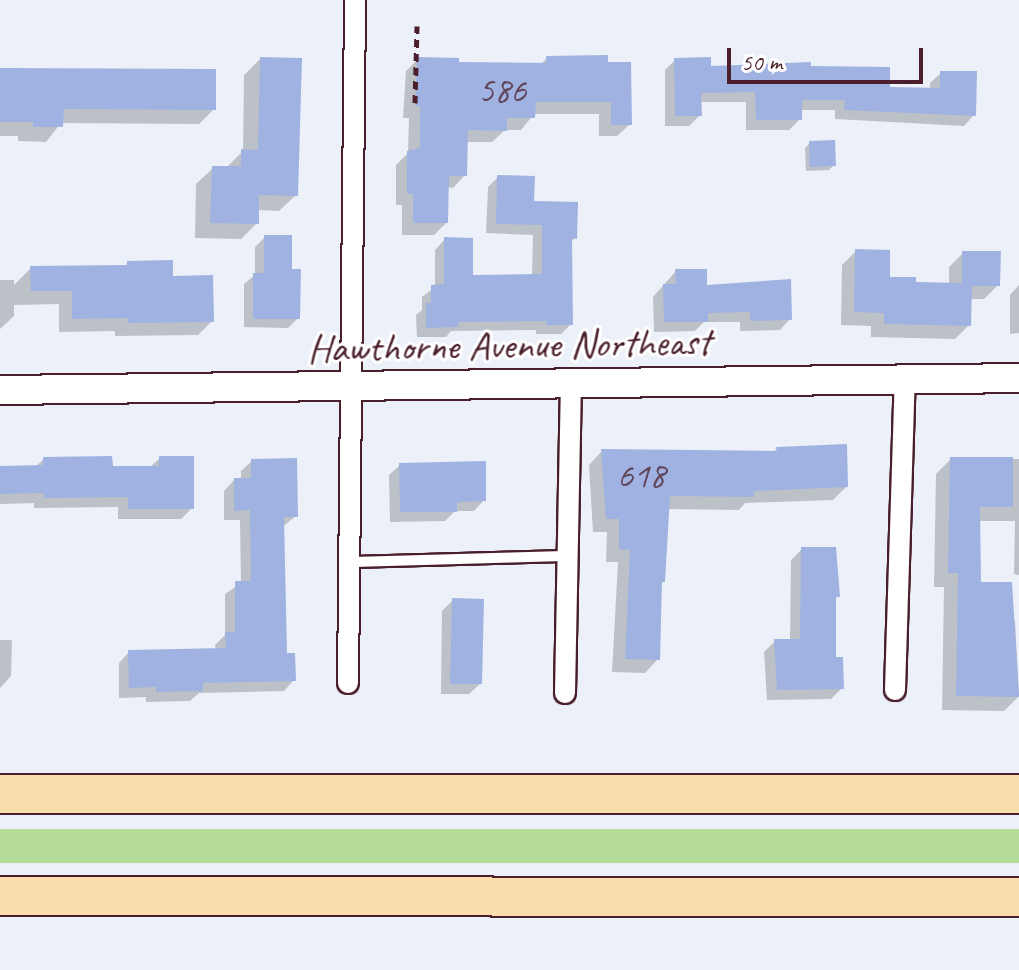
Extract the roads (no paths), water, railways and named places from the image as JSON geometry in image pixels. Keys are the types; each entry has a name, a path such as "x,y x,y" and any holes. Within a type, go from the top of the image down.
{"highway":[{"path":"0,794 1019,794"},
{"path":"0,896 1019,897"}],"main road":[{"name":"Hawthorne Avenue Northeast","path":"0,390 1019,378"}],"street":[{"path":"348,683 355,0"},
{"path":"895,690 905,380"},
{"path":"565,693 571,384"}],"lane":[{"path":"349,562 568,556"}]}
